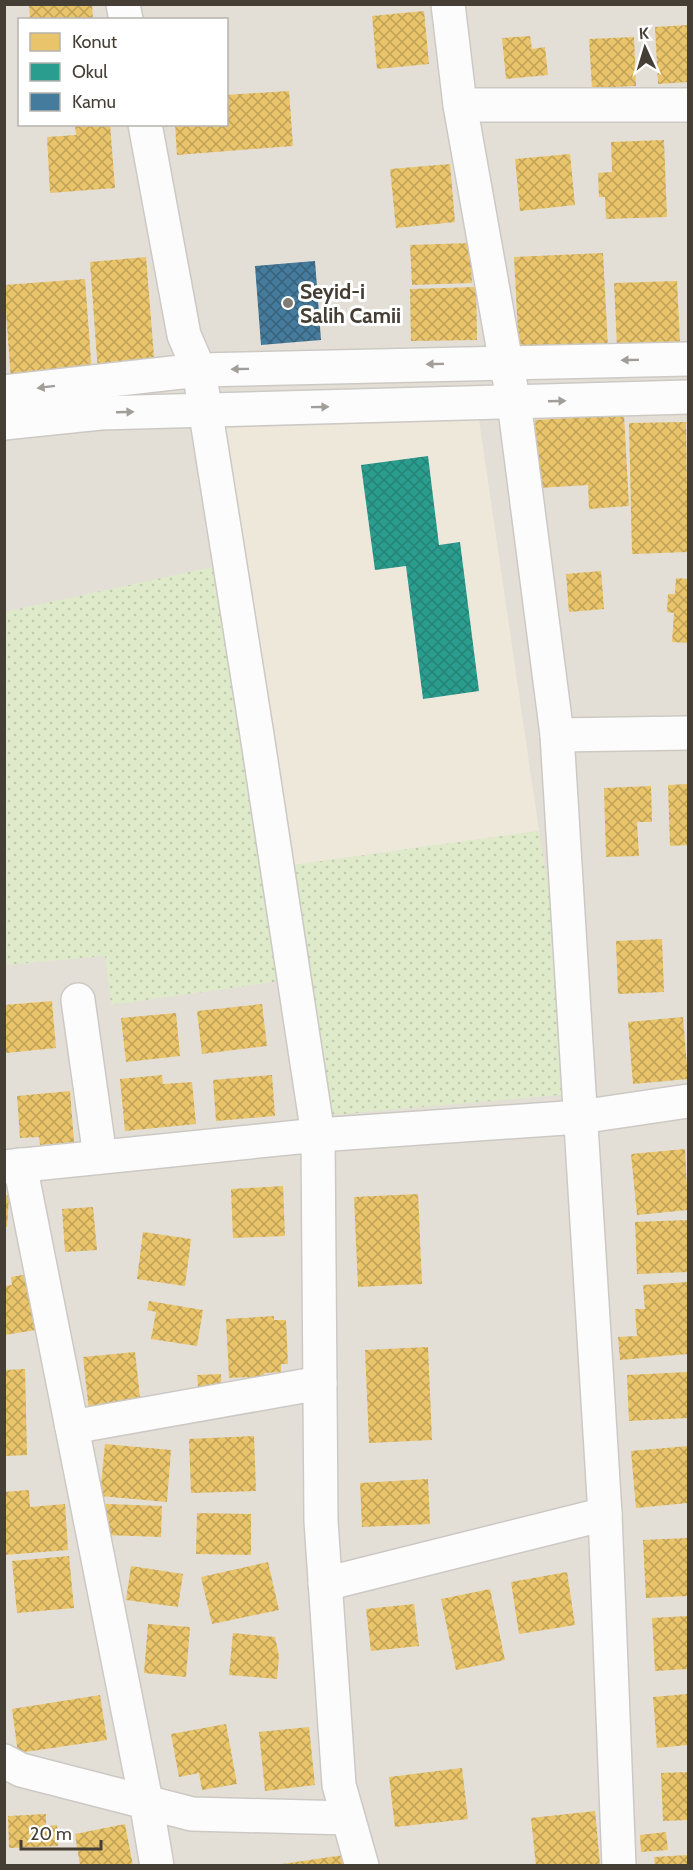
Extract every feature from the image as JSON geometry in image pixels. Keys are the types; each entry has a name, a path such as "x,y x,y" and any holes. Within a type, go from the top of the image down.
{"street":[{"path":"448,4 460,105 514,402 557,735 605,1514 619,1866"},
{"path":"460,105 688,105"},
{"path":"145,126 184,336 199,370 256,724 318,1135 321,1521 339,1785 362,1866"},
{"path":"4,392 199,370 688,359"},
{"path":"4,423 100,413 688,397"},
{"path":"557,735 688,733"},
{"path":"78,1000 100,1157"},
{"path":"157,1866 72,1427 12,1166 318,1135 580,1117 688,1101"},
{"path":"72,1427 320,1383"},
{"path":"325,1584 605,1514"},
{"path":"4,1761 21,1770 192,1814 348,1818"}],"shaded area":[{"path":"5,5 688,5 688,1865 5,1865"},
{"path":"479,420 539,831 271,868 196,429"}],"green space":[{"path":"217,566 271,868 539,831 582,1093 333,1115 309,977 111,1005 105,956 5,965 4,612"}],"building: Konut":[{"path":"29,4 92,4 93,18 30,18"},
{"path":"424,11 429,64 377,69 372,16"},
{"path":"688,25 688,82 658,84 655,27"},
{"path":"530,36 532,49 545,47 548,75 506,79 502,38"},
{"path":"634,37 636,86 592,88 589,39"},
{"path":"289,91 293,146 177,155 175,126 228,126 228,95"},
{"path":"75,126 110,126 115,188 50,193 47,137 76,135"},
{"path":"664,140 667,217 606,219 605,197 599,197 598,173 612,172 611,142"},
{"path":"570,154 575,205 520,211 515,159"},
{"path":"450,164 455,222 396,228 390,169"},
{"path":"470,243 472,283 412,285 410,245"},
{"path":"603,253 608,347 519,352 514,257"},
{"path":"146,257 155,369 98,373 90,262"},
{"path":"85,279 92,374 11,380 4,285"},
{"path":"677,281 680,343 617,346 614,283"},
{"path":"476,287 477,340 411,341 410,289"},
{"path":"624,415 629,506 589,509 588,485 539,488 535,420"},
{"path":"686,422 688,552 632,554 629,423"},
{"path":"601,571 604,609 569,612 566,574"},
{"path":"676,578 688,579 688,643 672,642 674,613 667,612 668,594 675,594"},
{"path":"688,784 688,845 670,846 668,785"},
{"path":"651,786 652,822 637,822 639,856 606,857 604,788"},
{"path":"662,939 664,992 618,994 616,941"},
{"path":"52,1001 56,1048 6,1053 4,1005"},
{"path":"262,1004 267,1046 202,1054 197,1011"},
{"path":"176,1013 180,1056 126,1062 121,1018"},
{"path":"683,1017 688,1079 633,1084 628,1022"},
{"path":"162,1075 163,1084 192,1082 196,1124 125,1131 120,1079"},
{"path":"272,1075 275,1116 216,1121 213,1080"},
{"path":"70,1091 74,1142 40,1145 39,1137 20,1138 17,1096"},
{"path":"685,1149 688,1210 637,1215 631,1154"},
{"path":"283,1186 285,1236 233,1238 231,1189"},
{"path":"418,1194 422,1284 358,1287 354,1197"},
{"path":"4,1195 9,1196 7,1227 4,1227"},
{"path":"93,1207 97,1250 65,1252 62,1209"},
{"path":"688,1220 688,1272 637,1274 635,1222"},
{"path":"143,1232 191,1239 185,1286 137,1279"},
{"path":"28,1274 36,1330 4,1335 4,1286 12,1285 11,1277"},
{"path":"688,1282 688,1354 620,1360 618,1337 637,1336 635,1309 645,1309 643,1285"},
{"path":"149,1301 203,1310 197,1346 151,1339 156,1312 147,1310"},
{"path":"274,1316 274,1320 286,1320 288,1364 281,1364 281,1372 264,1373 265,1381 248,1382 248,1377 229,1378 226,1319"},
{"path":"428,1347 432,1440 369,1443 365,1350"},
{"path":"135,1352 141,1406 89,1411 83,1357"},
{"path":"25,1369 27,1455 5,1456 5,1370"},
{"path":"688,1372 688,1418 629,1421 627,1375"},
{"path":"221,1374 222,1397 199,1399 197,1375"},
{"path":"254,1436 256,1491 191,1493 189,1439"},
{"path":"105,1444 171,1450 167,1502 100,1496"},
{"path":"688,1446 688,1503 636,1508 631,1451"},
{"path":"428,1479 430,1524 362,1527 360,1483"},
{"path":"29,1490 30,1507 65,1504 68,1550 4,1555 4,1492"},
{"path":"106,1504 162,1506 161,1537 105,1535"},
{"path":"197,1513 251,1514 251,1555 196,1554"},
{"path":"688,1538 688,1596 646,1598 643,1540"},
{"path":"69,1556 74,1608 17,1613 12,1561"},
{"path":"268,1562 279,1610 212,1624 201,1577"},
{"path":"131,1566 183,1574 178,1607 126,1600"},
{"path":"567,1572 575,1625 519,1634 511,1582"},
{"path":"490,1589 505,1660 456,1670 441,1599"},
{"path":"414,1604 419,1646 371,1651 366,1609"},
{"path":"688,1616 688,1669 655,1671 652,1618"},
{"path":"148,1624 190,1627 186,1677 144,1673"},
{"path":"233,1633 275,1637 279,1656 277,1679 229,1675"},
{"path":"688,1694 688,1745 657,1748 653,1697"},
{"path":"100,1695 107,1740 18,1753 12,1709"},
{"path":"226,1724 237,1784 202,1790 199,1773 179,1777 171,1734"},
{"path":"309,1727 315,1785 265,1791 259,1732"},
{"path":"462,1768 468,1819 395,1827 389,1777"},
{"path":"688,1772 688,1820 663,1821 661,1773"},
{"path":"595,1811 600,1865 536,1866 531,1818"},
{"path":"46,1814 46,1826 57,1825 58,1846 9,1848 8,1816"},
{"path":"125,1824 133,1866 80,1866 75,1834"},
{"path":"666,1832 668,1850 641,1852 640,1835"},
{"path":"344,1855 345,1866 282,1866 282,1864"},
{"path":"688,1855 688,1866 655,1866 654,1857"}],"building: Okul":[{"path":"428,456 439,545 460,542 479,691 423,699 406,566 375,570 361,465"}],"building: Kamu":[{"name":"Seyid-i Salih Camii","path":"315,261 321,340 261,345 255,266"}],"place":[{"name":"Seyid-i Salih Camii","path":"288,303"}]}
